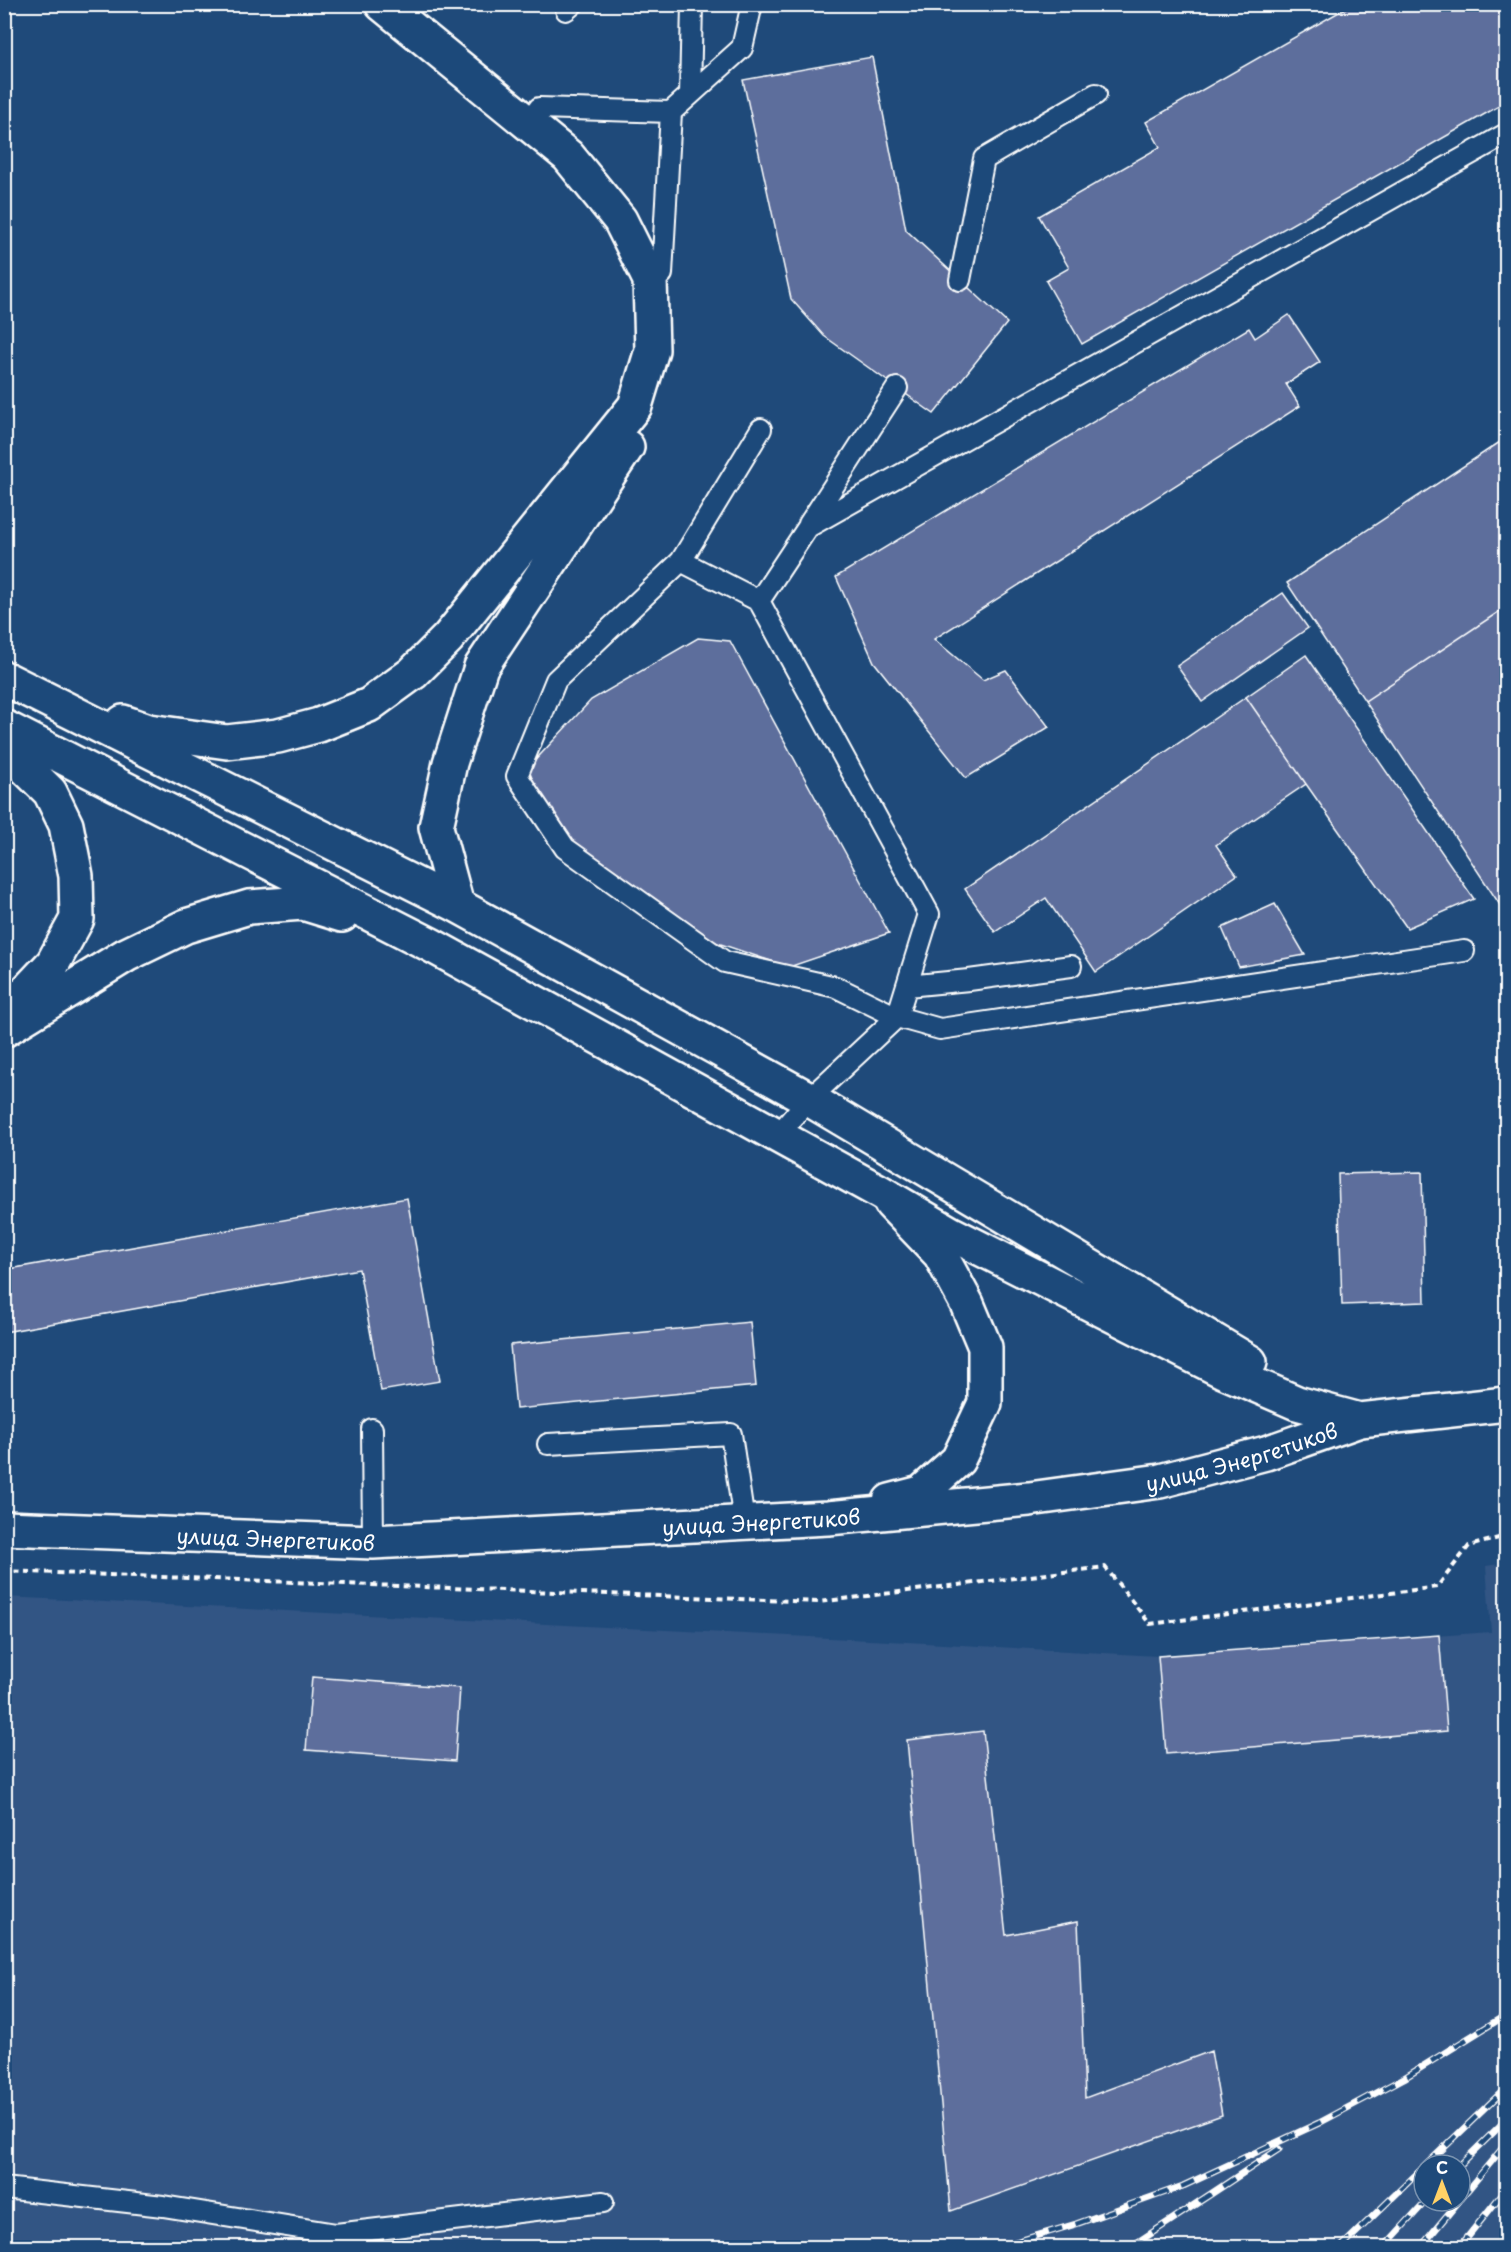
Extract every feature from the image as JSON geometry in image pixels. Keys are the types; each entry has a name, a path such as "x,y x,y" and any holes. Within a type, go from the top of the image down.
{"main road":[{"path":"35,694 149,731 227,742 278,736 319,725 369,705 413,673 448,638 635,406 652,350 651,280 620,220 568,156 382,4"},
{"path":"419,4 578,143 628,202 662,274 668,349 647,416 481,667 453,752 436,827 457,905"},
{"path":"4,678 457,905 809,1099 1239,1356 1360,1420"},
{"path":"4,727 431,945 880,1192 950,1233 1223,1371 1297,1403 1360,1420"},
{"path":"4,747 50,792 66,825 76,876 77,919 53,963 20,998 4,1008"},
{"path":"4,1030 126,955 186,926 249,907 303,903 431,945"},
{"path":"828,1518 921,1493 958,1460 985,1403 985,1347 967,1304 940,1254 880,1192"},
{"name":"улица Энергетиков","path":"4,1528 373,1542 828,1518 1029,1499 1160,1481 1266,1454 1360,1420 1506,1404"}],"lane":[{"path":"690,95 692,4"},
{"path":"539,108 671,112 742,48 752,4"},
{"path":"960,280 984,159 1096,93"},
{"path":"662,274 671,112"},
{"path":"808,527 1506,134"},
{"path":"759,601 897,388"},
{"path":"761,429 681,561 556,680 517,776 565,848 725,962 836,987 897,1017 940,1029 1464,951"},
{"path":"681,561 759,601 929,914 897,1017 809,1099 778,1136"},
{"path":"907,986 1071,966"},
{"path":"372,1429 373,1542"},
{"path":"548,1444 731,1434 744,1522"},
{"path":"4,2188 163,2206 336,2234 603,2202"}],"path":[{"path":"4,1571 819,1602 1105,1568 1150,1623 1437,1587 1469,1546 1506,1536"}],"shaded area":[{"path":"1506,1563 1506,2247 5,2248 5,1597 1158,1656 1491,1632 1486,1566"}],"building":[{"path":"1353,4 1506,4 1506,102 1082,344 1046,281 1069,268 1039,216 1160,147 1146,122"},
{"path":"872,57 906,230 1007,323 934,414 824,336 791,299 743,80"},
{"path":"1289,315 1320,362 1286,384 1300,406 934,639 983,680 1006,670 1049,727 966,778 874,662 836,577 1249,328 1255,338"},
{"path":"1506,438 1506,607 1365,701 1287,583"},
{"path":"1283,593 1308,628 1202,702 1177,666"},
{"path":"1506,607 1506,914 1365,701"},
{"path":"698,638 730,641 889,933 789,967 700,937 607,877 548,819 528,768 591,700"},
{"path":"1306,655 1474,899 1407,928 1246,697"},
{"path":"1246,697 1306,784 1216,845 1237,875 1096,972 1046,898 995,932 965,889"},
{"path":"1275,904 1305,955 1239,967 1222,928"},
{"path":"1422,1172 1425,1302 1342,1305 1338,1174"},
{"path":"407,1198 440,1381 381,1391 359,1269 4,1332 4,1270"},
{"path":"750,1322 756,1386 516,1409 510,1345"},
{"path":"1439,1635 1447,1731 1166,1754 1158,1656"},
{"path":"312,1677 460,1688 455,1761 306,1750"},
{"path":"983,1731 1006,1935 1078,1921 1085,2098 1211,2051 1222,2115 951,2211 907,1740"}],"railway":[{"path":"995,2248 1076,2224 1183,2186 1319,2123 1404,2078 1506,2015"},
{"path":"1438,2153 1506,2088"},
{"path":"1472,2153 1506,2120"},
{"path":"1472,2185 1506,2144"},
{"path":"1129,2248 1279,2149"},
{"path":"1340,2248 1412,2179"},
{"path":"1459,2248 1506,2189"},
{"path":"1383,2248 1415,2213"},
{"path":"1420,2248 1449,2213"},
{"path":"1497,2248 1506,2235"}]}
